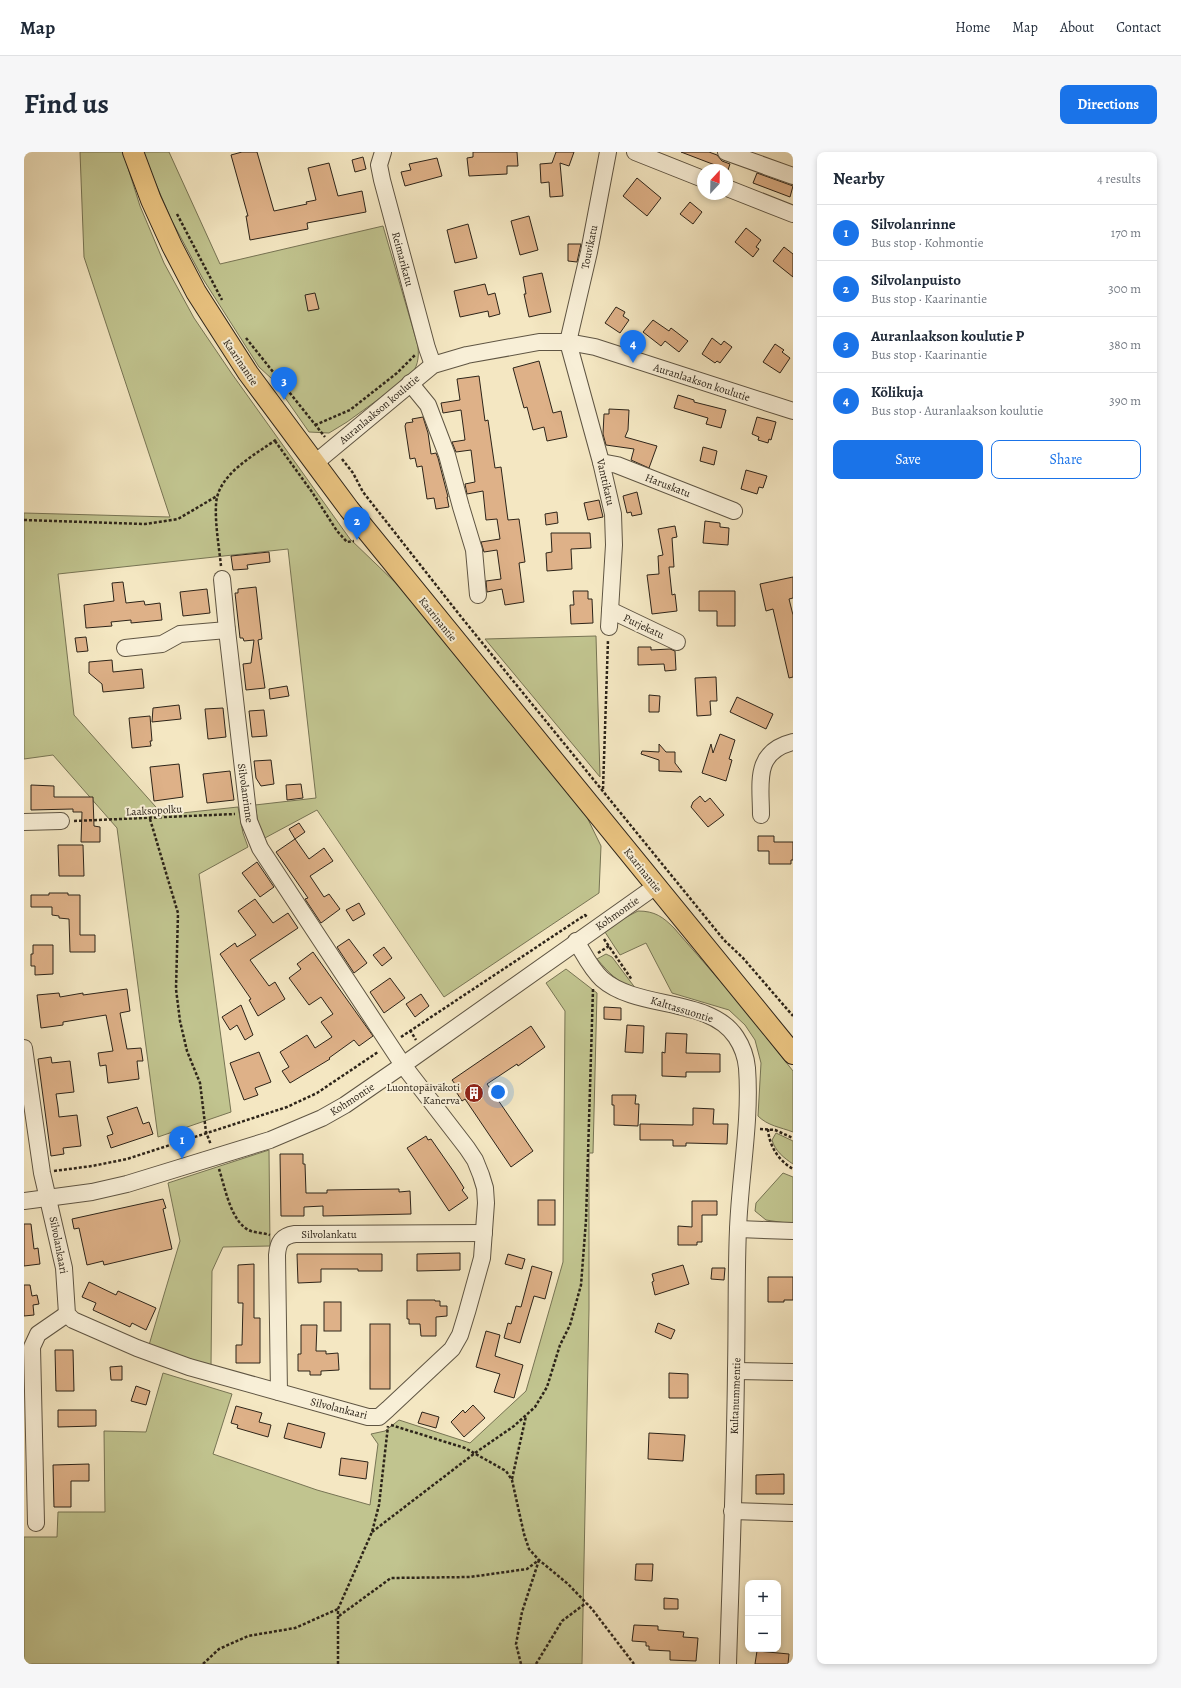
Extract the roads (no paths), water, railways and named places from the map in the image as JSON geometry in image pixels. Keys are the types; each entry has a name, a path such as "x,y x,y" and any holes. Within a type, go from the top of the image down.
{"main road":[{"name":"Kaarinantie","path":"133,152 157,213 196,292 248,373 282,435 315,463 349,509 793,1054"}],"street":[{"name":"Reimarikatu","path":"383,152 380,165 382,180 427,348 433,365"},
{"name":"Touvikatu","path":"568,342 589,252 608,152"},
{"path":"635,152 697,177"},
{"path":"726,152 793,176"},
{"path":"733,190 793,214"},
{"name":"Auranlaakson koulutie","path":"315,463 433,365 467,355 552,341 568,342 595,348 793,411"},
{"name":"Vanttikatu","path":"568,342 610,499 614,531 609,627"},
{"path":"410,383 428,405 448,455 474,550 478,595"},
{"name":"Haruskatu","path":"601,462 617,465 734,511"},
{"name":"Silvolanrinne","path":"222,579 248,813 251,828 260,848 403,1065"},
{"name":"Purjekatu","path":"610,610 677,642"},
{"path":"125,648 162,644 180,634 227,630"},
{"path":"761,815 760,777 765,763 773,751 778,747 793,742"},
{"path":"24,822 61,821"},
{"name":"Kohmontie","path":"24,1201 110,1189 270,1140 322,1118 345,1105 403,1065 576,941 656,886"},
{"name":"Kalttassuontie","path":"576,941 601,978 622,991 706,1015 719,1021 734,1034 744,1054 747,1067 746,1128"},
{"name":"Silvolankaari","path":"24,1048 42,1173 64,1268 67,1314 73,1320 83,1325 162,1358 207,1373 361,1415 379,1417 439,1362 456,1343 482,1258 484,1233 486,1203 485,1188 475,1160 403,1065"},
{"name":"Kultanummentie","path":"728,1664 736,1371 738,1229 746,1128"},
{"path":"738,1229 793,1231"},
{"name":"Silvolankatu","path":"279,1392 277,1247 281,1240 287,1235 484,1233"},
{"path":"36,1523 32,1347 38,1334 67,1314"},
{"path":"736,1371 793,1372"},
{"path":"732,1511 793,1513"}],"place":[{"name":"Kölikuja","path":"633,363"},
{"name":"Auranlaakson koulutie P","path":"284,400"},
{"name":"Silvolanpuisto","path":"357,540"},
{"name":"Luontopäiväkoti Kanerva","path":"474,1093"},
{"name":"Silvolanrinne","path":"182,1159"}]}
